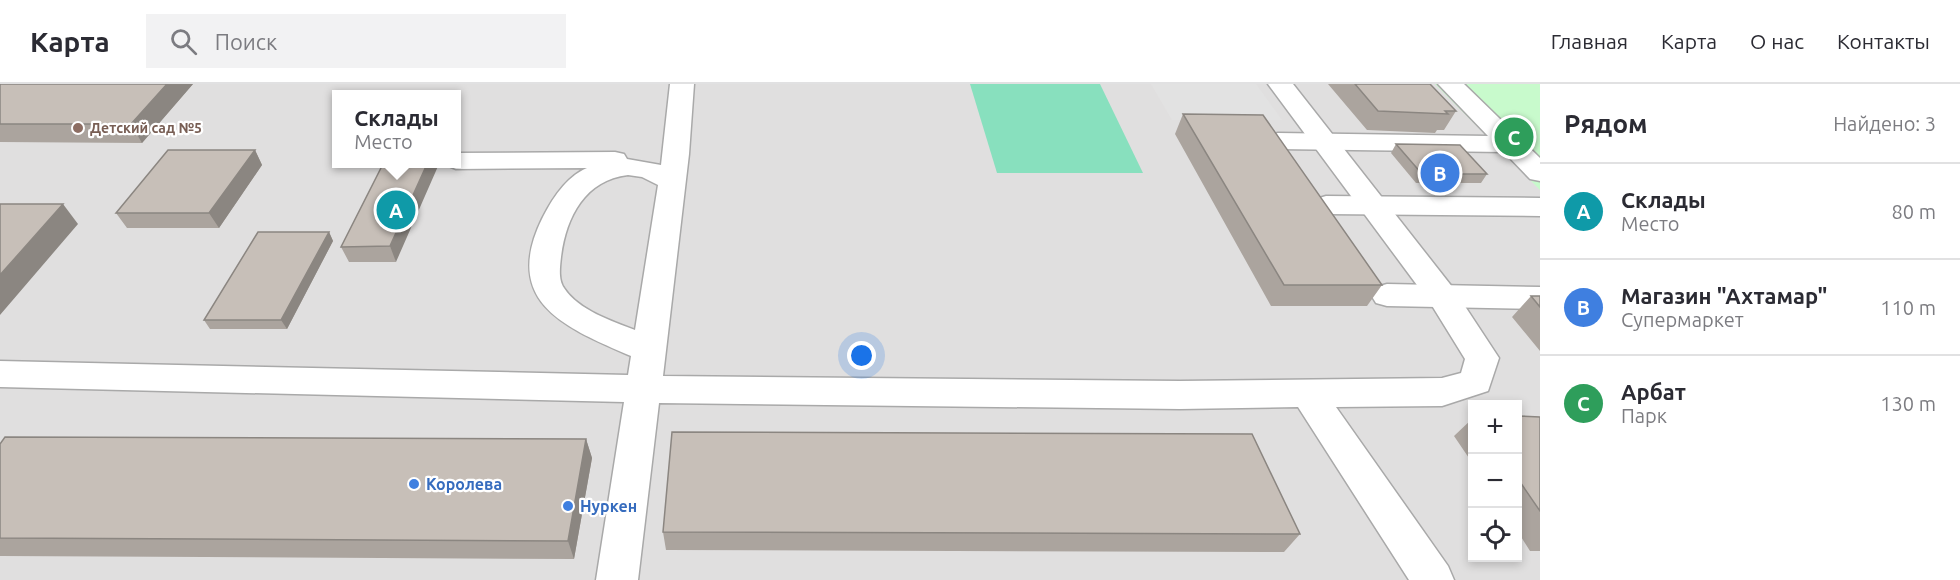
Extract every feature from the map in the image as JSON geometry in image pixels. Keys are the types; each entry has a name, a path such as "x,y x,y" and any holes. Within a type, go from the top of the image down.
{"street":[{"path":"617,580 674,168 682,84"},
{"path":"0,374 643,390 1180,396 1442,392 1476,382 1482,358 1442,296 1280,84"},
{"path":"1450,84 1540,173"},
{"path":"1278,141 1511,144"},
{"path":"461,161 655,160 674,168"},
{"path":"649,350 575,314 553,296 543,276 545,257 561,204 589,176 610,169 634,167 657,172 674,168"},
{"path":"1326,206 1540,207"},
{"path":"1387,295 1540,298"},
{"path":"1307,393 1433,580"}],"shaded area":[{"path":"0,84 1540,84 1540,580 0,580"},
{"path":"1151,84 1256,84 1282,120 1172,120"}],"green space":[{"path":"970,84 1100,84 1143,173 997,173"},
{"path":"1435,84 1540,84 1540,190"}],"building":[{"path":"0,84 167,84 131,124 0,124"},
{"path":"1355,84 1430,84 1456,111 1445,111 1448,114 1378,111"},
{"path":"1183,114 1263,115 1382,285 1284,285"},
{"path":"1396,144 1460,145 1487,174 1422,174"},
{"path":"168,150 255,150 209,213 116,213"},
{"path":"381,168 425,168 390,246 341,247"},
{"path":"0,204 63,204 0,275"},
{"path":"258,232 329,232 281,320 204,320"},
{"path":"1531,296 1540,296 1540,307"},
{"path":"1522,416 1540,417 1540,511 1522,485"},
{"path":"672,432 1252,434 1300,534 663,532"},
{"path":"5,437 586,439 568,541 0,538 0,444"}],"place":[{"name":"Детский сад №5","path":"78,128"},
{"name":"Арбат","path":"1514,137"},
{"name":"Магазин \"Ахтамар\"","path":"1440,173"},
{"name":"Склады","path":"396,210"},
{"name":"Королева","path":"414,484"},
{"name":"Нуркен","path":"568,506"}]}
